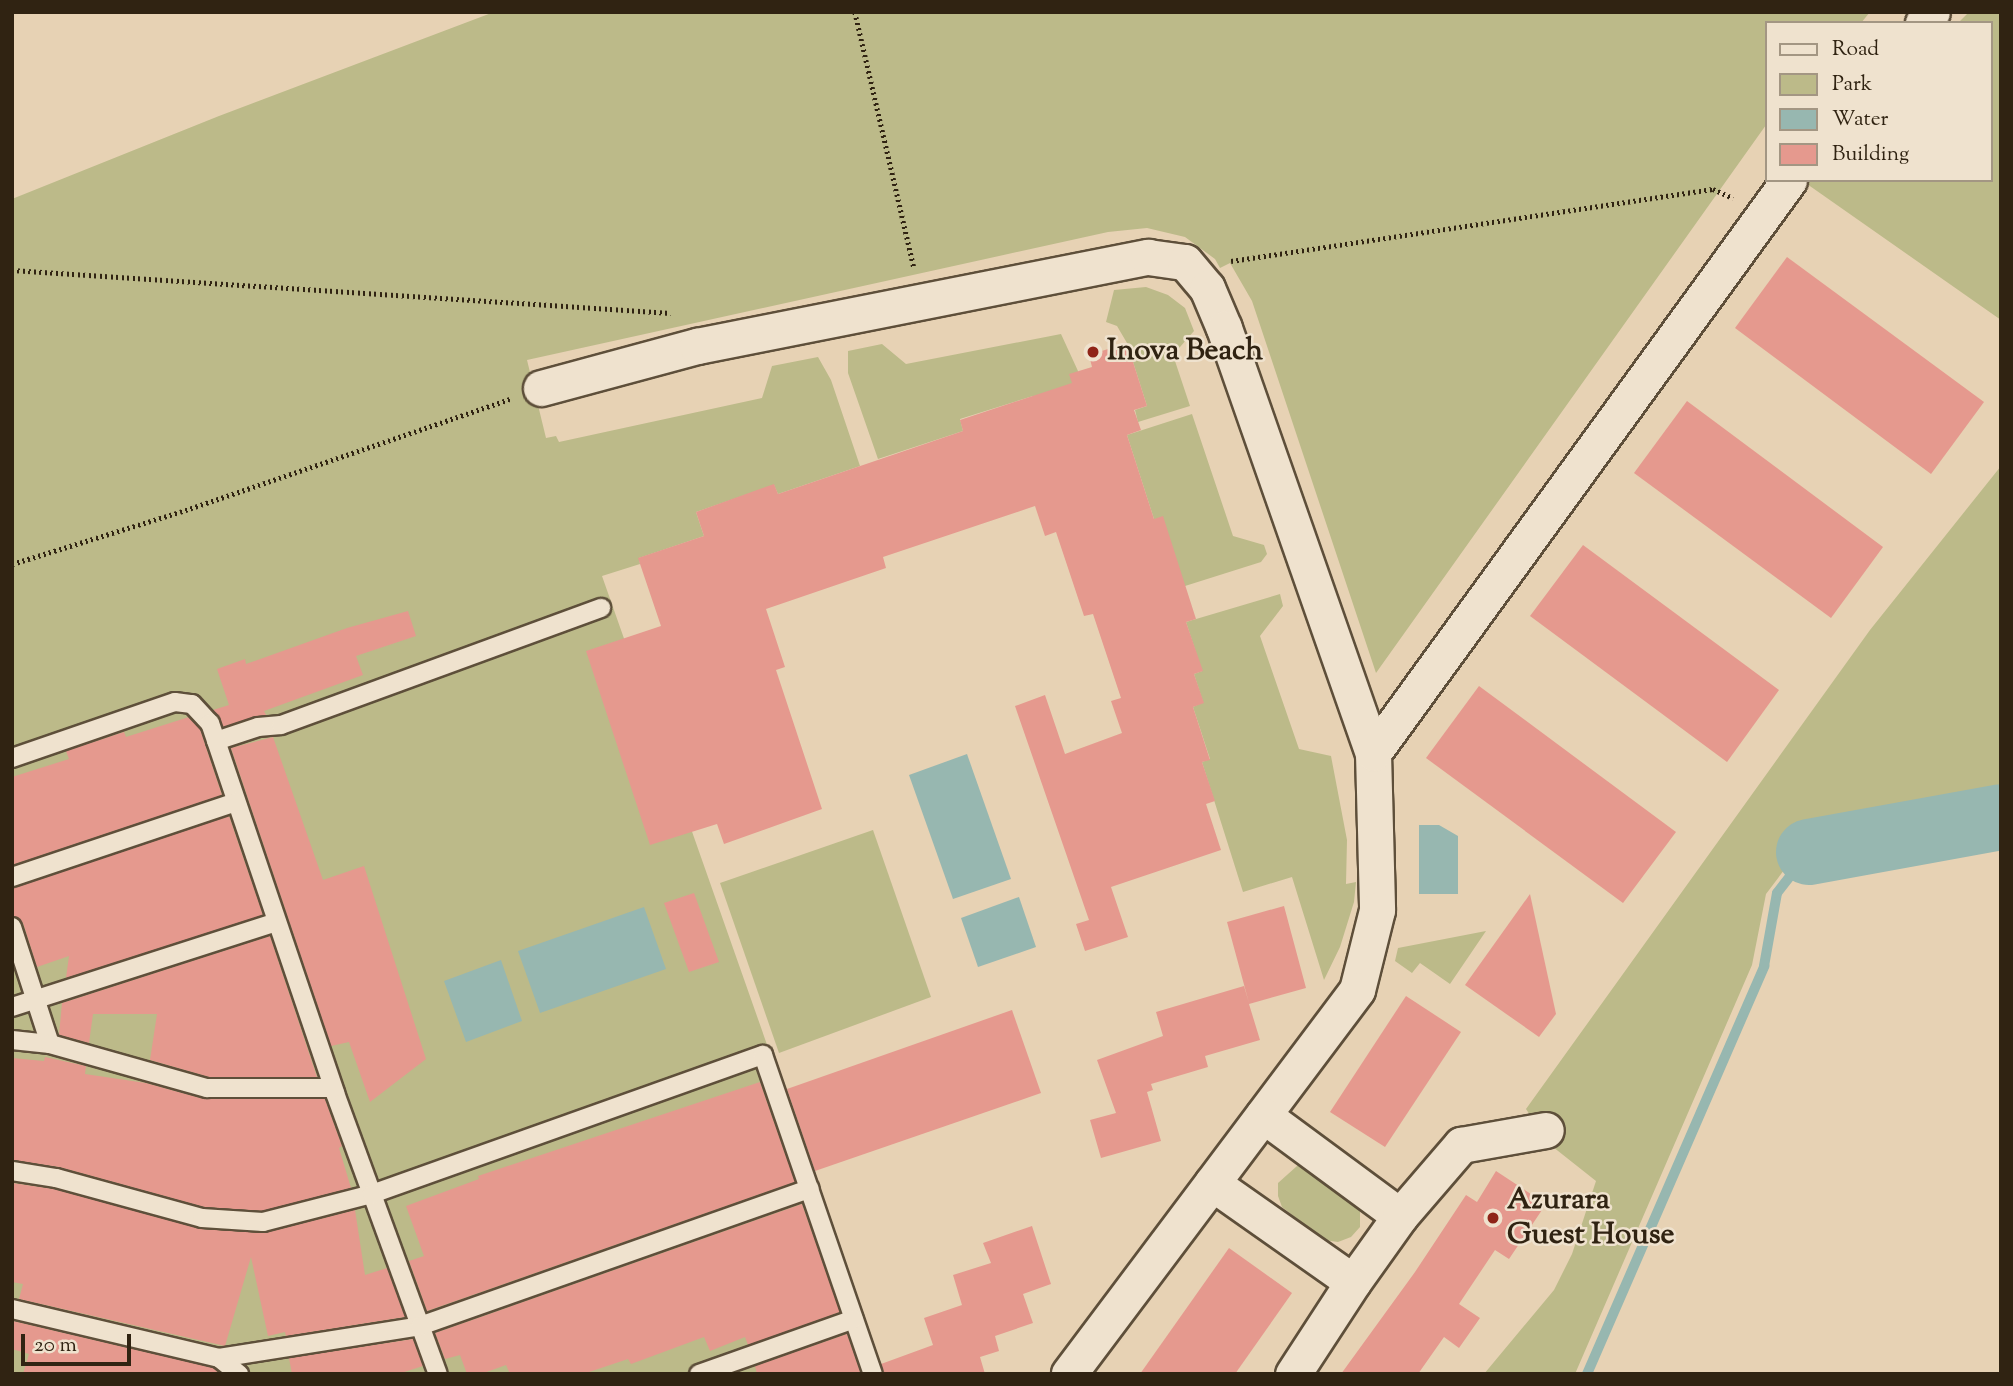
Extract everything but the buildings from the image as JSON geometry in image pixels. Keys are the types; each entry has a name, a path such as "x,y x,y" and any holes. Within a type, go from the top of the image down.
{"street":[{"path":"1373,753 1788,182"},
{"path":"541,388 697,345 1148,257 1185,262 1197,272 1224,328 1373,753 1377,910 1357,990 1069,1374"},
{"path":"1263,1115 1399,1216"},
{"path":"1293,1374 1399,1216 1461,1145 1546,1130"},
{"path":"1212,1183 1353,1282"}],"lane":[{"path":"216,741 258,727 281,725 601,608"},
{"path":"12,758 175,702 192,704 210,723 333,1088 438,1374"},
{"path":"12,877 236,802"},
{"path":"12,1007 277,922"},
{"path":"12,927 50,1044"},
{"path":"12,1040 50,1044 207,1088 333,1088"},
{"path":"12,1171 56,1178 202,1218 263,1222 372,1194 763,1055 873,1374"},
{"path":"12,1309 219,1358 420,1326 810,1189"},
{"path":"699,1374 854,1319"},
{"path":"219,1358 239,1374"}],"path":[{"path":"855,12 922,300"},
{"path":"1197,272 1225,262 1713,189"},
{"path":"12,270 689,314 697,345"},
{"path":"12,564 180,512 541,388"}],"green space":[{"path":"494,12 1870,12 1863,21 1764,21 1764,128 1376,673 1252,301 1230,263 1220,268 1215,259 1185,237 1147,228 1108,232 527,360 546,438 556,436 559,442 762,398 772,366 818,357 831,380 860,466 778,494 774,485 696,512 704,536 639,558 640,564 602,576 883,1374 12,1374 12,199 219,116"},
{"path":"1969,12 2001,12 2001,320 1807,184 1992,182 1992,21 1960,21"},
{"path":"1146,287 1168,295 1185,308 1194,331 1173,355 1190,406 1138,422 1135,410 1147,406 1127,343 1117,326 1106,322 1114,290"},
{"path":"1061,334 1078,371 1076,394 1033,396 960,419 963,431 878,459 848,373 848,351 882,344 906,364"},
{"path":"1192,414 1233,536 1264,545 1267,554 1261,562 1185,586 1154,519 1127,435"},
{"path":"2001,466 2001,801 1809,837 1766,894 1752,965 1575,1374 1484,1374 1554,1290 1572,1254 1596,1181 1548,1143 1526,1109 1870,630"},
{"path":"1280,594 1283,606 1260,636 1299,749 1331,756 1347,840 1346,884 1356,882 1354,902 1340,947 1324,980 1292,877 1243,892 1202,762 1210,759 1193,707 1203,702 1194,674 1202,671 1186,622"},
{"path":"873,830 931,997 779,1053 720,883"},
{"path":"1486,931 1450,984 1420,963 1412,973 1395,961 1398,948"},
{"path":"1297,1166 1309,1167 1353,1198 1360,1212 1360,1227 1351,1237 1338,1242 1324,1240 1282,1207 1278,1196 1278,1183"}],"water":[{"path":"967,754 1011,879 953,899 909,775"},
{"path":"1419,825 1439,825 1458,836 1458,894 1419,894"},
{"path":"1019,897 1036,947 978,967 961,918"},
{"path":"644,907 666,969 540,1013 518,951"},
{"path":"501,960 522,1021 466,1042 444,981"}],"waterway":[{"path":"1809,852 2001,817"},
{"path":"1587,1374 1764,966 1777,893 1809,852"}],"place":[{"name":"Inova Beach","path":"1093,352"},
{"name":"Azurara Guest House","path":"1493,1218"}]}
